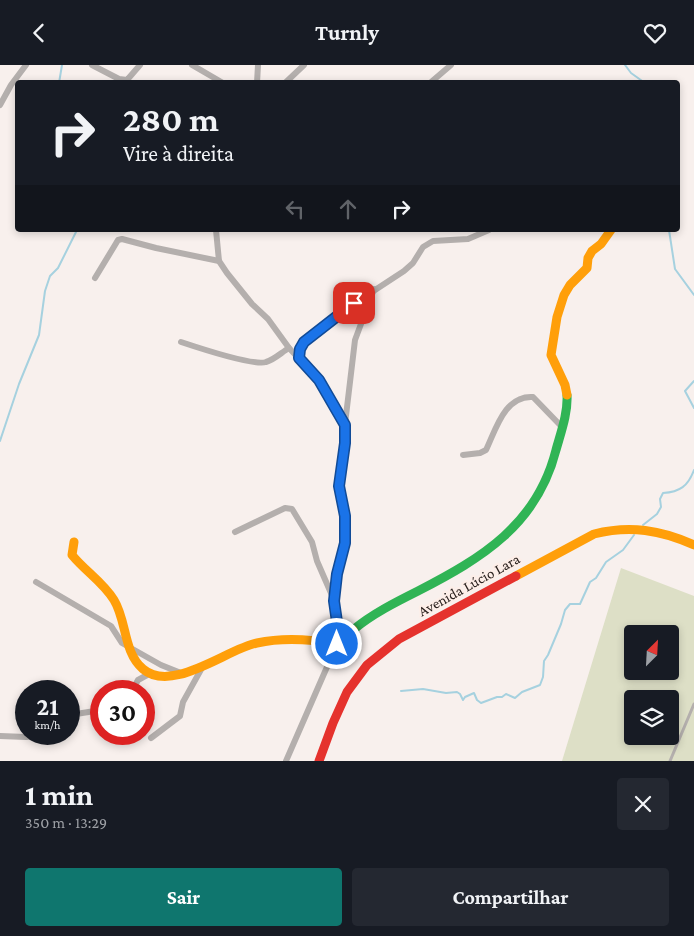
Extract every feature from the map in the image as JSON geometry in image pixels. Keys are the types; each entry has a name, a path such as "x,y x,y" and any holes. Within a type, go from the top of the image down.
{"street":[{"path":"0,105 11,85 26,65"},
{"path":"92,65 119,79 127,79 140,65"},
{"path":"192,65 218,80"},
{"path":"257,80 258,65"},
{"path":"288,80 304,65"},
{"path":"434,80 451,65"},
{"path":"216,232 219,261 252,304 268,319 289,348 319,380 345,425"},
{"path":"299,358 300,349 304,342 343,311 404,271 413,263 423,247 433,241 468,239 484,232"},
{"path":"337,644 359,625 464,567 506,535 522,518 543,487 552,467 566,411 567,397 565,385 551,355 557,317 564,295 570,285 587,268 588,258 592,251 602,244 610,232"},
{"path":"95,278 118,240 122,239 219,261"},
{"path":"286,761 337,644 338,629 334,601 337,574 345,543 345,516 339,486 345,443 345,425 356,340 374,289"},
{"path":"182,342 210,351 261,363 271,360 289,348"},
{"path":"463,455 480,453 486,450 503,414 514,401 523,396 533,397 562,427"},
{"path":"235,531 285,508 292,509 312,542 317,561 334,601"},
{"name":"Avenida Lúcio Lara","path":"319,761 350,685 369,661 399,639 594,533 618,528 645,528 674,536 694,545"},
{"path":"74,542 72,555 111,595 135,659 154,676 167,677 182,674 246,646 270,640 314,640 337,644"},
{"path":"36,582 111,626 122,643 161,665 182,674"},
{"path":"155,735 180,717 183,702 203,666"},
{"path":"138,680 149,673"},
{"path":"0,736 15,737"}],"lane":[{"path":"670,761 694,704"}],"green space":[{"path":"621,568 694,596 694,761 562,761"}],"waterway":[{"path":"60,80 62,65"},
{"path":"625,65 631,73 641,80"},
{"path":"0,441 19,384 39,335 45,291 50,276 58,268 76,232"},
{"path":"669,232 675,269 694,295"},
{"path":"694,381 685,391 694,408"},
{"path":"643,525 657,514 661,507 660,499 663,493 679,490 686,484 694,470"},
{"path":"401,691 423,689 446,693 457,692 463,700 474,693 477,700 481,703 506,694 515,698 522,692 540,685 543,677 544,661 561,624 565,610 570,604 580,604 590,582 596,578 606,562 623,550 634,535"}],"traffic: fast":[{"path":"353,630 384,609 464,566 485,552 521,519 535,499 547,476 564,423 567,395"}],"traffic: slow":[{"path":"567,395 565,385 551,355 557,317 564,295 570,285 587,268 588,258 592,251 601,244 610,232"},
{"path":"516,576 594,534 607,531 645,531 670,536 694,545"},
{"path":"74,542 72,555 105,588 114,600 132,654 143,669 155,675 169,676 184,673 200,668 245,647 267,641 297,639 337,644 353,630"}],"traffic: jam":[{"path":"319,761 347,692 367,665 399,639 516,576"}],"route":[{"path":"337,644 338,629 334,601 337,574 345,543 345,516 339,486 346,433 345,425 319,380 299,358 300,349 304,342 354,303"}]}
